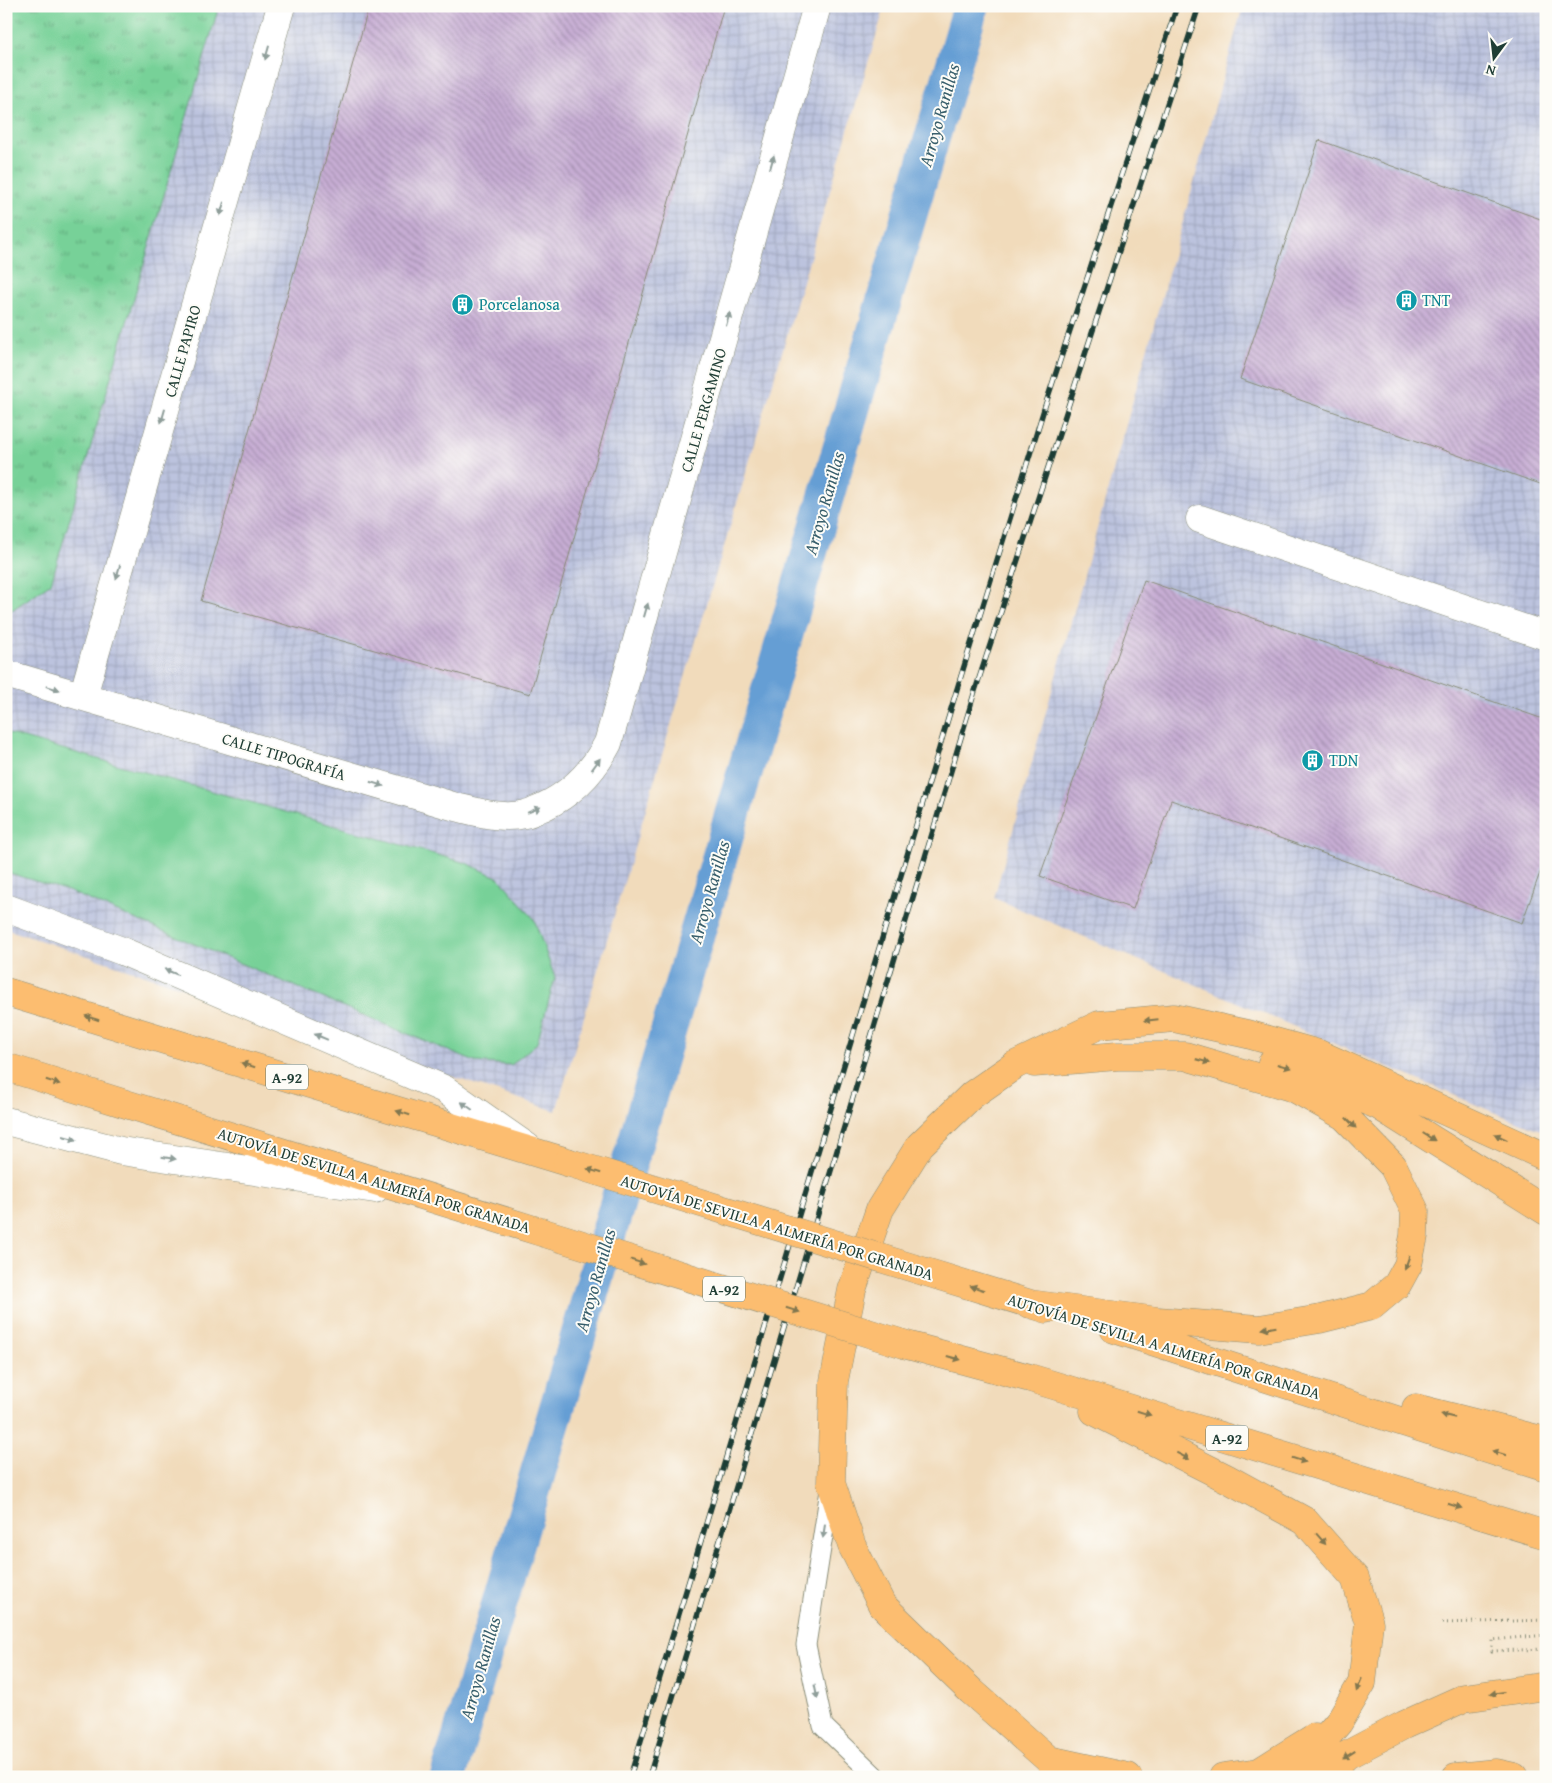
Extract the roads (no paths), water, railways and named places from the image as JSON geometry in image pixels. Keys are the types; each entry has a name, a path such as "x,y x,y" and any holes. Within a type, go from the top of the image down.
{"highway":[{"name":"AUTOVÍA DE SEVILLA A ALMERÍA POR GRANADA","path":"6,992 1163,1344 1546,1468"},
{"path":"1128,1777 1056,1768 882,1605 852,1546 832,1483 834,1381 852,1290 880,1209 920,1145 972,1095 1015,1065 1099,1025 1174,1018 1247,1034 1318,1054 1546,1157"},
{"path":"1015,1065 1112,1038 1188,1039 1301,1071 1379,1106 1546,1211"},
{"path":"1015,1065 1117,1056 1185,1056 1294,1088 1344,1116 1393,1166 1415,1211 1414,1236 1408,1265 1397,1285 1372,1306 1320,1319 1259,1329 1158,1321 1030,1304"},
{"name":"AUTOVÍA DE SEVILLA A ALMERÍA POR GRANADA","path":"6,1067 907,1345 1030,1378 1546,1535"},
{"path":"1163,1344 1546,1441"},
{"path":"1030,1378 1306,1521 1355,1578 1369,1623 1362,1683 1339,1722 1292,1777"},
{"path":"1487,1516 1546,1540"},
{"path":"1321,1777 1347,1755 1404,1725 1464,1698 1546,1686"},
{"path":"1222,1777 1259,1772 1339,1722"},
{"path":"1456,1777 1496,1773 1514,1777"}],"street":[{"name":"CALLE PAPIRO","path":"83,696 281,6"},
{"name":"CALLE PERGAMINO","path":"561,798 588,774 599,760 608,743 817,6"},
{"path":"1200,519 1546,636"},
{"name":"CALLE TIPOGRAFÍA","path":"6,674 456,808 484,814 506,816 525,814 561,798"},
{"path":"6,908 122,951 444,1090 536,1154"},
{"path":"6,1121 121,1151 428,1197"}],"lane":[{"path":"832,1483 806,1645 824,1726 876,1777"}],"waterway":[{"name":"Arroyo Ranillas","path":"448,1777 971,6"}],"railway":[{"path":"630,1777 957,689 1044,409 1177,6"},
{"path":"649,1777 974,694 1199,6"}],"place":[{"name":"TNT","path":"1406,300"},
{"name":"Porcelanosa","path":"463,304"},
{"name":"TDN","path":"1313,760"}]}
